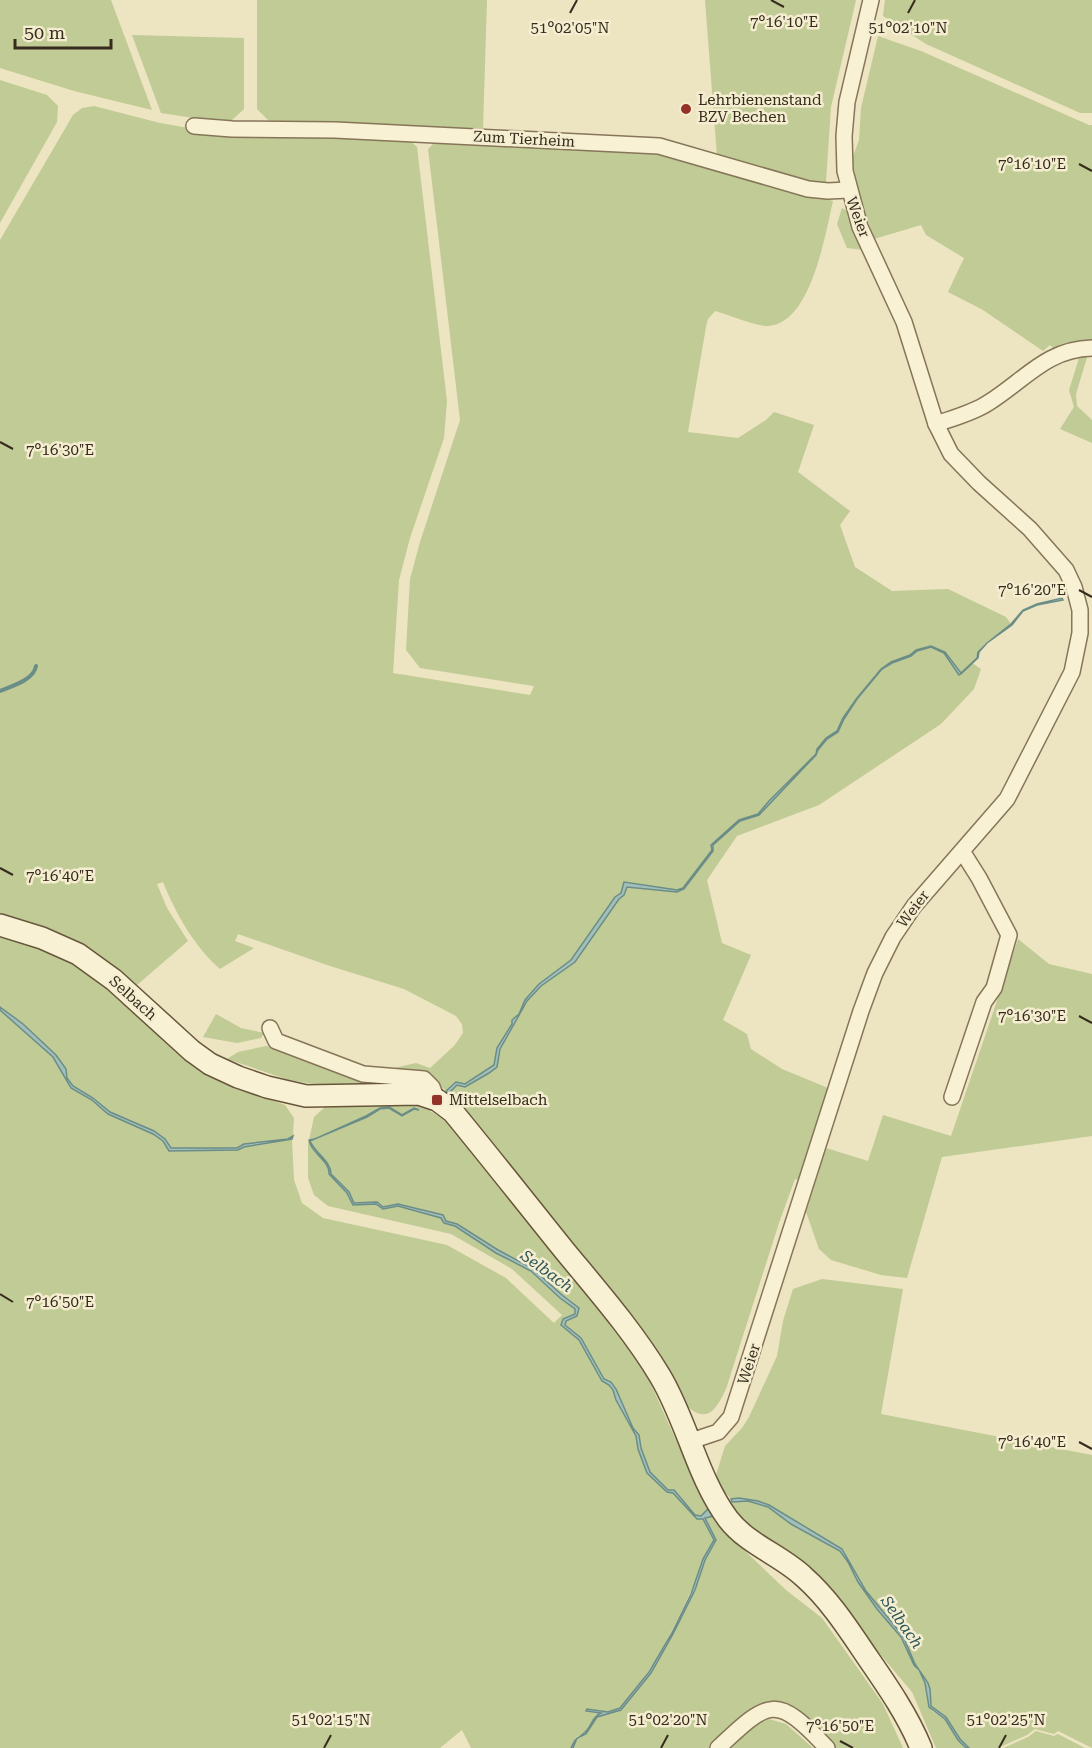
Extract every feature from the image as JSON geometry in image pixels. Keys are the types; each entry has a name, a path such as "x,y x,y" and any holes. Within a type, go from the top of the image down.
{"street":[{"name":"Weier","path":"691,1441 718,1432 731,1417 861,1011 892,937 914,906 1007,799 1072,672 1080,633 1080,610 1074,587 1066,570 1030,529 962,467 951,454 936,424 904,322 860,227 844,171 844,136 847,102 871,0"},
{"name":"Zum Tierheim","path":"194,126 232,129 335,130 659,146 808,189 848,190"},
{"path":"936,424 986,405 1053,356 1092,348"},
{"path":"952,1098 984,1002 994,988 1009,935 980,878 962,851"},
{"name":"Selbach","path":"0,925 42,938 78,954 114,980 192,1051 210,1064 237,1077 306,1096 418,1094 437,1100"},
{"path":"270,1028 276,1041 363,1074 424,1079 432,1087 437,1100 453,1112 485,1151 599,1292 661,1376 702,1470 729,1519 741,1534 802,1574 822,1594 894,1696 921,1748"},
{"path":"718,1748 746,1721 762,1710 775,1709 793,1715 827,1748"}],"green space":[{"path":"0,0 111,0 152,110 74,91 0,68"},
{"path":"257,0 487,0 483,129 271,123 257,109"},
{"path":"705,0 856,0 831,107 826,182 804,182 717,156"},
{"path":"885,0 1092,0 1092,113 1080,113 926,44 883,16"},
{"path":"132,35 244,38 244,109 230,122 161,113"},
{"path":"878,36 921,51 1092,125 1092,344 1055,350 1050,345 1043,351 983,310 948,292 964,258 926,235 921,225 874,239 858,192 852,159 859,140 861,108"},
{"path":"0,80 47,95 58,106 57,122 0,223"},
{"path":"94,106 160,123 212,132 406,137 417,147 447,401 444,438 410,538 399,580 393,673 530,695 534,686 420,668 406,650 410,579 460,420 428,149 439,138 654,151 683,157 833,201 814,276 795,310 783,321 768,326 715,311 708,319 688,432 738,438 766,420 774,412 814,425 798,472 850,511 840,525 855,567 892,591 948,589 1006,617 1011,624 981,648 972,663 981,669 974,689 941,724 819,805 737,836 707,880 722,943 751,955 723,1020 747,1034 751,1049 782,1069 828,1088 799,1180 795,1179 779,1223 726,1389 711,1412 701,1414 688,1407 654,1351 448,1094 457,1085 465,1087 496,1067 500,1049 527,1001 540,986 575,962 624,895 627,886 677,892 684,889 713,851 713,845 719,838 711,844 712,850 683,888 677,890 624,882 621,893 615,897 571,960 539,984 525,1000 519,1014 497,1048 494,1065 465,1084 456,1082 446,1091 426,1072 381,1071 416,1063 430,1068 454,1046 463,1033 462,1024 456,1016 404,989 238,934 235,941 254,948 220,969 187,929 163,882 157,884 167,908 188,941 137,985 84,946 47,928 0,913 0,692 28,680 36,671 37,665 27,678 0,690 0,240 73,115 82,108","holes":["916,652 911,656 883,668 888,664","944,653 959,674 968,669 959,675","882,669 857,699 838,732 828,738 838,728 860,694","818,750 816,755 759,815 740,821 731,828 739,820 758,814"]},
{"path":"842,208 848,211 864,250 847,248 837,224"},
{"path":"1088,354 1076,394 1077,406 1092,420 1092,443 1060,429 1074,407 1069,390 1080,355"},
{"path":"0,933 41,946 75,963 110,988 181,1053 217,1080 285,1105 294,1118 293,1136 288,1139 244,1144 237,1148 171,1148 165,1139 137,1123 110,1112 73,1086 67,1078 66,1069 56,1055 23,1024 0,1007"},
{"path":"1018,939 1049,964 1092,974 1092,1136 942,1157 907,1278 881,1275 831,1260 819,1249 806,1212 826,1148 868,1161 883,1115 951,1136"},
{"path":"0,1010 53,1057 71,1088 92,1100 108,1114 153,1134 163,1141 170,1151 247,1147 292,1139 294,1180 302,1203 323,1218 447,1245 506,1278 554,1323 562,1315 512,1269 451,1234 328,1206 314,1195 308,1178 308,1141 327,1165 329,1174 347,1193 353,1205 376,1204 383,1209 398,1206 441,1218 444,1223 455,1226 496,1253 531,1271 560,1298 576,1309 575,1314 563,1319 561,1326 579,1340 602,1381 613,1390 616,1401 636,1436 638,1449 653,1480 673,1493 697,1519 703,1518 714,1540 669,1637 647,1673 621,1707 607,1711 587,1711 603,1713 596,1715 584,1733 576,1737 571,1748 471,1748 462,1730 440,1748 0,1748"},
{"path":"216,1014 241,1028 264,1033 261,1038 237,1043 203,1037"},
{"path":"266,1046 284,1048 410,1081 327,1086 289,1080 227,1059 238,1052"},
{"path":"399,1102 421,1105 444,1120 462,1136 594,1299 640,1360 702,1498 709,1508 705,1514 698,1517 695,1515 674,1490 668,1490 650,1472 639,1435 633,1428 611,1382 604,1379 581,1338 565,1325 566,1321 577,1316 579,1308 532,1268 457,1224 446,1221 443,1215 398,1204 383,1207 377,1202 354,1203 349,1192 331,1174 326,1161 310,1142 383,1109 388,1108 400,1115 389,1107 380,1108 309,1140 314,1117 326,1106"},
{"path":"822,1279 903,1289 881,1414 1092,1455 1092,1748 1058,1731 1054,1734 1035,1729 998,1748 969,1748 960,1739 946,1717 931,1706 928,1683 915,1664 903,1636 866,1591 842,1549 769,1505 739,1498 731,1499 722,1489 716,1475 725,1446 749,1417 777,1356 783,1321 793,1289"},
{"path":"739,1500 757,1502 768,1507 791,1524 840,1551 877,1609 901,1637 925,1683 932,1711 945,1719 966,1748 936,1748 912,1692 874,1647 828,1586 808,1567 747,1526 733,1509 732,1502"},
{"path":"714,1516 723,1530 786,1590 822,1618 883,1704 903,1748 833,1748 796,1710 744,1716 710,1748 573,1748 577,1738 586,1734 597,1717 622,1710 651,1673 695,1590 705,1560 716,1540 705,1518"},
{"path":"769,1719 786,1724 813,1748 726,1748 753,1726"},
{"path":"1036,1731 1054,1736 1058,1734 1085,1748 1003,1748"}],"water":[{"path":"1062,598 1063,600 1037,605 1023,611 1012,625 987,643 1011,624 1023,610 1037,604"},
{"path":"987,643 979,652 978,658 959,675 944,653 931,647 917,651 911,656 882,669 857,699 838,732 827,739 816,755 759,815 740,821 713,845 713,851 684,889 677,892 627,887 624,895 575,962 541,986 527,1001 500,1049 497,1067 465,1087 457,1085 448,1094 446,1091 456,1082 465,1084 494,1065 497,1048 512,1024 512,1020 519,1014 525,1000 539,984 571,960 615,897 621,893 624,882 677,890 683,888 712,850 711,845 739,820 758,814 816,754 817,749 826,738 837,731 843,718 857,698 881,669 891,662 910,655 916,650 931,646 945,652 961,673 977,658 978,652"},
{"path":"0,1007 23,1024 56,1055 66,1069 67,1078 73,1086 110,1112 154,1131 165,1139 171,1148 237,1148 244,1144 288,1139 293,1136 292,1139 238,1150 169,1151 163,1141 153,1134 108,1114 92,1100 71,1088 53,1057 0,1010"},
{"path":"389,1107 402,1115 414,1108 419,1110 414,1109 402,1116 389,1108 380,1109 367,1117 319,1137 380,1108"},
{"path":"315,1139 310,1141 312,1145 328,1165 331,1174 349,1192 354,1203 377,1202 383,1207 398,1204 443,1215 446,1221 457,1224 532,1268 579,1308 577,1316 566,1321 565,1325 581,1338 604,1379 611,1382 616,1389 633,1428 639,1435 650,1472 668,1490 674,1490 695,1515 701,1516 709,1508 714,1516 705,1518 716,1540 705,1560 695,1590 651,1673 621,1710 597,1717 586,1734 578,1737 587,1731 595,1717 601,1713 586,1711 587,1709 608,1712 620,1708 649,1672 672,1633 691,1594 703,1559 714,1540 703,1519 697,1519 673,1493 667,1492 647,1473 636,1436 613,1390 602,1381 579,1340 561,1325 563,1319 575,1314 575,1309 531,1271 496,1253 455,1226 444,1223 441,1218 398,1206 383,1209 376,1204 353,1205 347,1193 329,1174 327,1165 310,1145 309,1140"},
{"path":"739,1498 769,1505 842,1549 866,1591 903,1636 915,1664 928,1683 931,1706 946,1717 960,1739 969,1748 958,1740 945,1719 929,1707 925,1683 914,1665 901,1637 877,1609 840,1551 791,1524 768,1507 748,1501 732,1502 731,1499"}],"waterway":[{"path":"0,691 27,679 36,666"}],"place":[{"name":"Lehrbienenstand BZV Bechen","path":"686,109"},
{"name":"Mittelselbach","path":"437,1100"}]}
